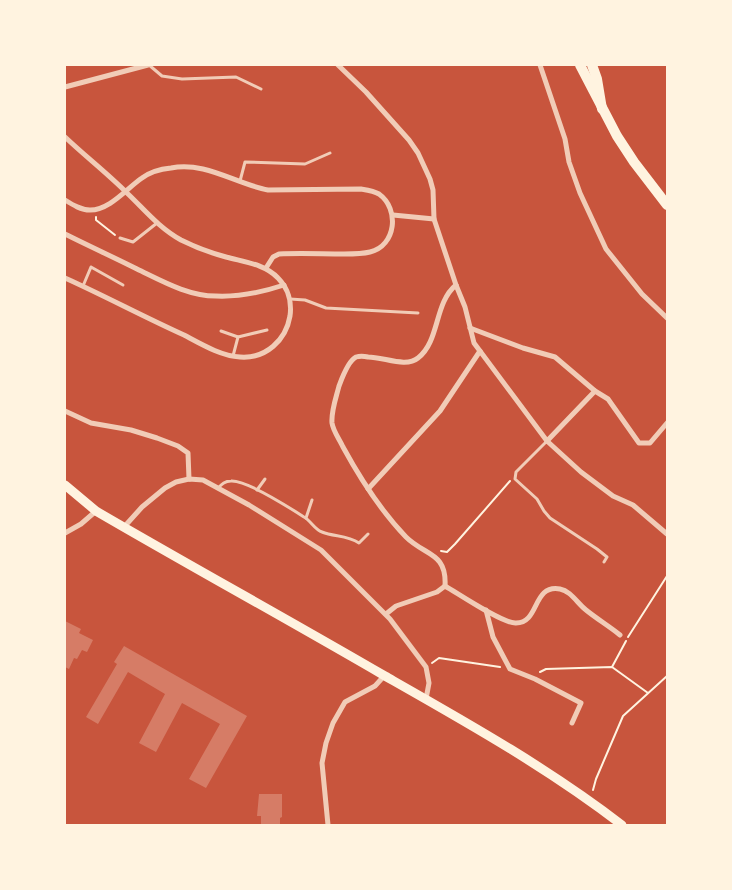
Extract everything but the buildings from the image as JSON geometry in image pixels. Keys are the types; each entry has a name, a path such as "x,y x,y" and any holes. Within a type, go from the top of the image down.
{"main road":[{"path":"580,65 602,109 634,162 667,205"},
{"path":"592,65 597,79 602,109"},
{"path":"65,485 96,511 426,699 582,795 622,825"}],"street":[{"path":"65,87 148,65"},
{"path":"338,65 409,140 418,153 430,179 433,190 434,220 465,307 474,343 547,441 581,472 613,496 633,506 667,534"},
{"path":"540,65 565,139 569,162 577,185 606,249 642,294 667,318"},
{"path":"65,137 125,191 157,223 179,239 198,248 266,268 284,285 290,299 291,309 286,331 274,346 263,354 248,357 233,356 202,344 65,278"},
{"path":"65,200 80,208 97,210 143,177 154,172 183,166 202,168 268,190 361,189 371,191 384,199 390,206 393,215 392,228 383,245 378,250 363,254 279,254 273,257 266,268"},
{"path":"393,215 434,220"},
{"path":"65,234 175,287 199,294 231,295 266,291 284,285"},
{"path":"445,586 445,572 440,562 435,556 408,538 376,502 332,424 333,411 341,381 350,363 356,357 380,357 401,363 410,363 420,358 432,339 446,296 456,286"},
{"path":"470,328 523,348 555,357 595,391 608,399 639,443 650,443 667,423"},
{"path":"368,489 440,411 480,351"},
{"path":"547,441 595,391"},
{"path":"65,411 85,421 131,430 178,446 188,453 189,478"},
{"path":"124,527 142,506 176,482 189,478 203,480 218,488 321,550 386,614 426,667 428,683 426,699"},
{"path":"65,533 75,528 96,511"},
{"path":"386,614 396,606 437,592 445,586"},
{"path":"445,586 510,623 521,623 530,616 542,593 549,588 562,589 572,596 584,609 620,635"},
{"path":"486,610 494,637 510,669 581,703 572,724"},
{"path":"328,825 322,763 326,742 333,723 345,702 375,686 385,675"}],"lane":[{"path":"148,65 162,76 182,79 236,76 261,89"},
{"path":"240,182 244,162 304,164 330,153"},
{"path":"120,238 134,242 157,223"},
{"path":"83,286 91,267 123,285"},
{"path":"290,299 305,300 333,309 418,313"},
{"path":"221,331 238,337 267,330"},
{"path":"233,356 238,337"},
{"path":"547,441 516,472 515,479 537,498 550,518 608,557 604,562"},
{"path":"257,490 266,479"},
{"path":"218,488 224,482 231,480 243,483 306,518 320,532 352,538 359,543 368,534"},
{"path":"306,518 312,500"}],"path":[{"path":"96,220 110,231"},
{"path":"441,551 447,552 455,544 515,476"},
{"path":"612,668 627,639 667,576"},
{"path":"426,667 439,658 510,669"},
{"path":"534,679 541,671 546,669 612,668 648,694"},
{"path":"593,790 614,734 623,716 667,676"}]}
